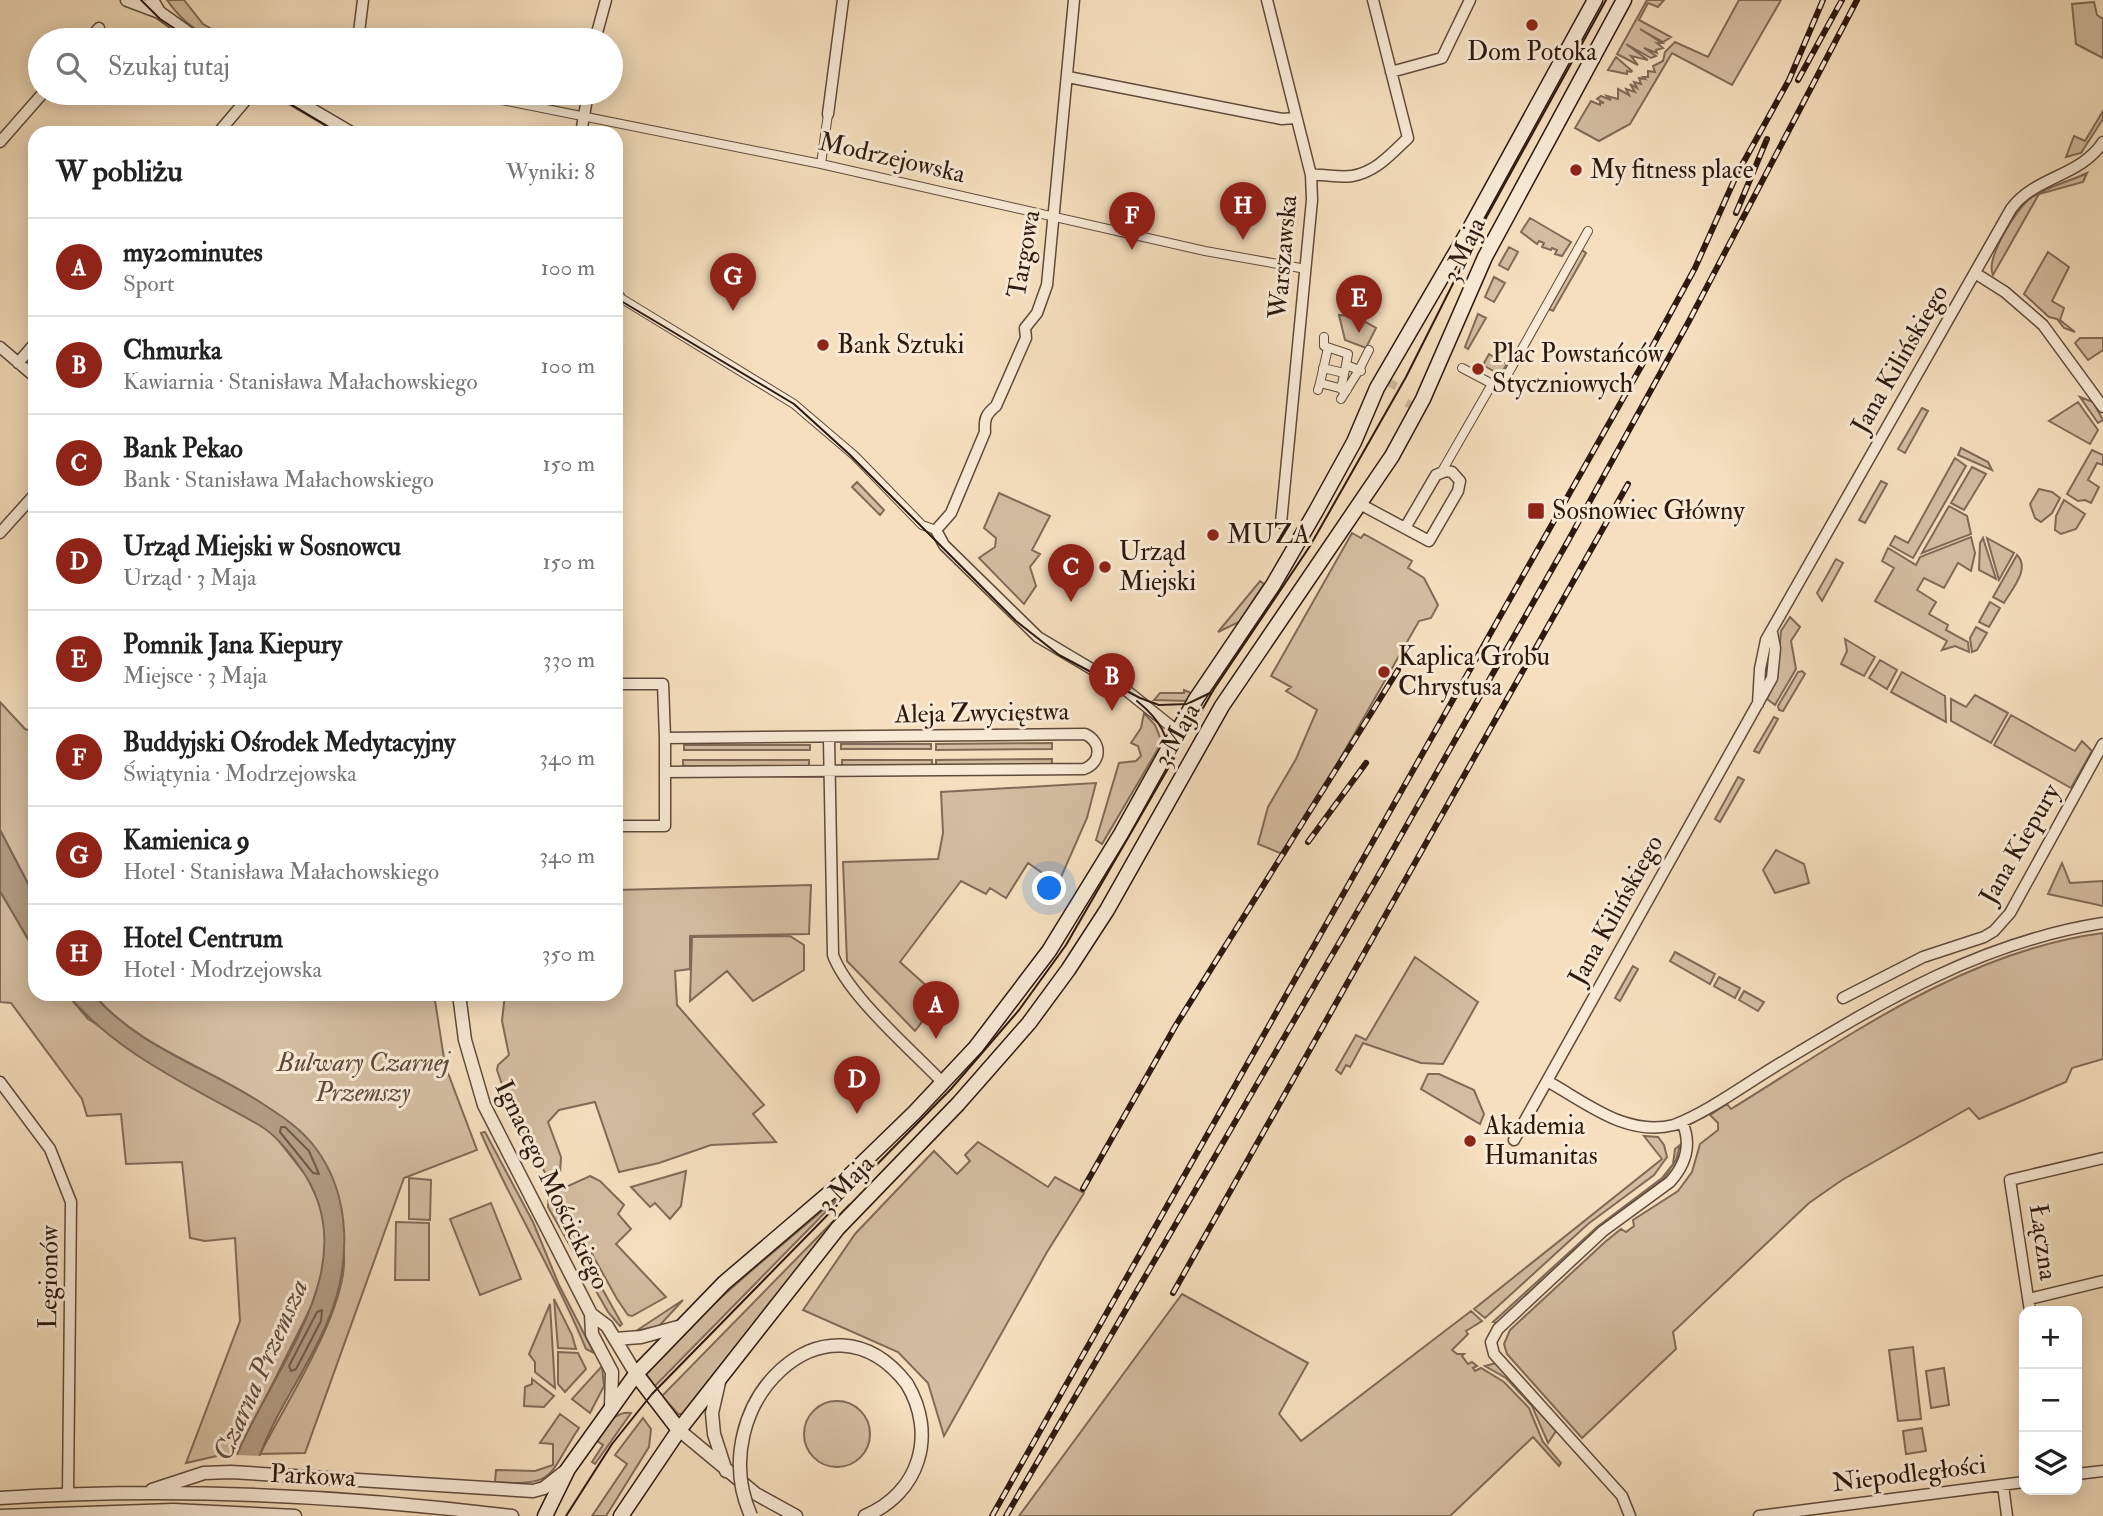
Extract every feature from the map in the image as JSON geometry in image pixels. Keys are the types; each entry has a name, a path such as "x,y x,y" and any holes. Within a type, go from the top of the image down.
{"main road":[{"name":"3 Maja","path":"545,1516 568,1469 636,1374 678,1327 724,1283 847,1178 943,1083 999,1018 1049,951 1121,834 1177,731 1272,585 1316,510 1354,442 1384,376 1469,230 1595,0"},
{"name":"3 Maja","path":"621,1516 679,1430 838,1228 958,1104 1038,1012 1107,910 1209,726 1392,457 1423,399 1485,257 1624,0"},
{"path":"636,1374 679,1430"}],"street":[{"path":"127,0 159,12 181,28"},
{"path":"152,0 159,12"},
{"path":"360,28 363,0"},
{"path":"598,28 606,0"},
{"path":"821,163 843,0"},
{"name":"Targowa","path":"936,530 951,513 985,432 984,421 996,406 1026,338 1025,328 1037,313 1044,297 1055,216 1074,0"},
{"name":"Warszawska","path":"1267,0 1311,175 1312,200 1281,523"},
{"path":"1311,175 1350,176 1367,172 1377,167 1408,138 1373,0"},
{"path":"1391,72 1442,58 1470,0"},
{"path":"1068,77 1282,119 1295,118"},
{"path":"0,142 32,105"},
{"path":"224,126 242,105"},
{"path":"303,105 337,126"},
{"name":"Modrzejowska","path":"529,105 821,163 1205,251 1306,269"},
{"path":"583,126 586,105"},
{"name":"Jana Kilińskiego","path":"1514,1140 1772,678 1775,648 1772,633 2011,209 2023,194 2087,161 2103,142"},
{"path":"1461,368 1500,388 1588,231"},
{"path":"1975,273 2005,292 2043,325 2103,407"},
{"path":"623,299 794,404 855,456 922,525 936,530 944,545 1038,638 1122,687 1177,731"},
{"path":"1324,337 1325,350 1319,387 1344,389"},
{"path":"0,347 28,371"},
{"path":"1325,350 1348,354 1341,399"},
{"path":"1344,389 1360,370 1369,350"},
{"path":"18,363 28,351"},
{"path":"1323,368 1360,370"},
{"path":"1405,528 1436,475 1442,471 1492,384"},
{"path":"1360,504 1429,541 1460,486 1457,476 1452,472 1442,471"},
{"path":"0,533 28,502"},
{"path":"623,684 663,684 665,738 665,825 623,825"},
{"name":"Aleja Zwycięstwa","path":"665,738 829,739 1085,734 1096,743 1098,752 1094,763 1084,769 665,772"},
{"path":"829,739 831,939 838,969 943,1083"},
{"name":"Jana Kiepury","path":"1843,998 1923,957 1994,931 2016,902 2103,744"},
{"path":"1547,1081 1626,1124 1650,1128 1682,1122 1907,987 2015,944 2070,928 2103,923"},
{"name":"Ignacego Mościckiego","path":"459,1001 465,1040 484,1105 590,1314 592,1334 612,1373 611,1406"},
{"name":"Legionów","path":"0,1082 50,1149 71,1202 68,1493"},
{"path":"1630,1516 1620,1494 1496,1357 1491,1342 1498,1329 1595,1238 1670,1182 1680,1170 1687,1150 1688,1138 1682,1122"},
{"name":"Łączna","path":"2030,1306 2010,1180 2103,1158"},
{"path":"2029,1299 2103,1281"},
{"name":"Ignacego Mościckiego","path":"590,1314 607,1326 636,1374"},
{"name":"3 Maja","path":"615,1339 641,1337 678,1327"},
{"path":"751,1516 740,1476 741,1443 755,1402 782,1367 819,1349 853,1349 884,1362 907,1384 922,1423 922,1446 917,1467 899,1494 865,1516"},
{"path":"720,1378 712,1413 715,1434 727,1471"},
{"path":"679,1430 756,1494 796,1516"},
{"path":"146,1492 204,1473 298,1474 521,1492 544,1488 568,1469"},
{"path":"2082,1473 2103,1471"},
{"name":"Niepodległości","path":"1759,1516 2019,1483"},
{"path":"2003,1485 2007,1516"},
{"name":"Parkowa","path":"0,1497 68,1493 206,1493 426,1507 512,1516"},
{"path":"127,1511 152,1516"},
{"name":"Parkowa","path":"1,1516 205,1511 295,1516"}],"green space":[{"path":"167,0 184,0 203,24 210,28 195,28 180,16"},
{"path":"1647,0 1664,0 1658,7 1648,3 1639,20 1671,37 1663,42 1640,29 1662,43 1657,43 1663,48 1656,50 1657,53 1644,48 1656,56 1651,58 1626,44 1648,60 1631,56 1638,65 1617,54"},
{"path":"1739,0 1781,0 1732,85 1672,53 1630,124 1599,141 1575,128 1591,101 1600,105 1600,102 1604,103 1597,99 1601,96 1611,100 1607,96 1618,99 1618,89 1629,95 1626,89 1635,92 1630,84 1637,88 1634,82 1641,84 1639,78 1648,77 1648,71 1655,72 1653,66 1663,61 1665,52 1675,42 1708,57"},
{"path":"2094,2 2097,15 2103,19 2103,58 2076,44 2072,4"},
{"path":"1616,57 1632,71 1627,71 1627,74 1608,70"},
{"path":"2103,111 2103,119 2081,153 2066,157 2074,136 2085,141"},
{"path":"2087,173 2083,182 2039,194 1993,275 1992,267 1998,246 2025,203 2044,190"},
{"path":"1530,218 1571,242 1562,256 1555,254 1557,250 1542,247 1544,243 1539,241 1537,244 1521,232"},
{"path":"1509,247 1518,252 1508,270 1499,265"},
{"path":"1582,250 1586,253 1553,311 1549,309"},
{"path":"2048,252 2069,267 2052,301 2064,308 2060,320 2075,332 2064,328 2057,319 2049,317 2024,294"},
{"path":"1494,277 1505,283 1494,302 1485,297"},
{"path":"1478,314 1486,318 1468,349 1465,347"},
{"path":"1339,315 1355,316 1376,328 1366,348 1345,340"},
{"path":"2080,338 2103,338 2103,350 2088,360 2075,343"},
{"path":"1489,354 1507,364 1500,375 1483,365"},
{"path":"2080,397 2093,402 2103,420 2098,423"},
{"path":"2078,402 2098,430 2090,444 2049,421"},
{"path":"1922,408 1928,411 1905,453 1898,449"},
{"path":"1961,448 1988,462 1992,470 1958,455"},
{"path":"2092,450 2103,455 2103,465 2097,463 2088,480 2099,487 2091,503 2078,501 2067,494"},
{"path":"1955,458 1966,466 1913,558 1890,545 1895,536 1908,543"},
{"path":"1972,467 1986,474 1964,510 1951,503"},
{"path":"1881,481 1887,484 1865,523 1859,520"},
{"path":"857,482 884,510 880,515 852,487"},
{"path":"2039,489 2052,492 2060,498 2052,513 2041,522 2035,518 2030,504"},
{"path":"999,493 1050,516 1032,550 1040,554 1030,567 1036,586 1024,604 979,558 995,547 996,538 984,528"},
{"path":"2064,500 2085,514 2076,529 2061,534 2055,530 2056,516"},
{"path":"1949,506 1967,516 1971,534 1922,553"},
{"path":"1352,533 1361,538 1364,534 1412,561 1408,568 1424,578 1438,605 1431,618 1419,621 1285,855 1258,844 1268,807 1296,759 1317,710 1286,691 1291,687 1271,676"},
{"path":"1971,537 1975,553 1971,571 1958,563 1944,588 1924,578 1917,590 1936,602 1929,614 1948,625 1946,630 1968,642 1969,652 1955,646 1942,650 1947,641 1875,601 1894,568 1882,561 1888,548 1916,565 1920,557"},
{"path":"1983,538 1996,579 1979,570 1980,543"},
{"path":"1987,538 2014,553 1999,580"},
{"path":"2017,555 2021,561 2021,573 2004,603 1993,597"},
{"path":"1836,559 1843,563 1822,601 1817,593"},
{"path":"1260,581 1264,584 1239,622 1218,632"},
{"path":"1990,602 2000,608 1989,627 1979,622"},
{"path":"1790,617 1800,627 1791,641 1796,669 1775,705 1767,699 1777,675 1781,631"},
{"path":"1976,627 1987,633 1977,650 1972,652 1970,638"},
{"path":"1845,639 1875,657 1864,676 1841,664 1847,651"},
{"path":"1880,660 1897,670 1887,689 1869,678"},
{"path":"1798,672 1805,674 1783,711 1779,710 1778,706"},
{"path":"1902,672 1945,696 1946,722 1891,692"},
{"path":"1184,690 1191,693 1186,701 1154,700 1160,693 1184,693"},
{"path":"1975,695 2008,713 1991,743 1951,721 1951,699 1966,707"},
{"path":"0,702 28,730 28,884 0,830"},
{"path":"1144,713 1155,725 1162,742 1102,844 1096,840 1119,763 1136,761 1141,756 1138,746 1131,743 1141,728"},
{"path":"2011,715 2075,751 2082,741 2092,751 2071,788 1994,745"},
{"path":"1774,717 1778,719 1759,753 1754,751"},
{"path":"1052,743 1052,749 936,750 936,744"},
{"path":"841,744 931,744 931,749 841,749"},
{"path":"684,745 810,745 810,750 684,750"},
{"path":"1052,759 1052,765 936,766 936,760"},
{"path":"683,760 809,760 809,766 683,766"},
{"path":"842,760 932,760 932,765 842,766"},
{"path":"1738,777 1744,780 1720,822 1715,819"},
{"path":"1096,783 1087,818 1058,884 1028,863 1006,898 990,888 986,894 961,881 900,962 940,998 915,1031 847,961 843,862 938,859 943,833 941,792"},
{"path":"1776,850 1804,864 1809,883 1775,893 1763,870"},
{"path":"2062,863 2070,883 2103,881 2103,906 2048,894"},
{"path":"811,885 809,934 690,936 690,969 675,971 677,1005 764,1105 753,1114 776,1142 711,1145 659,1163 619,1172 595,1102 559,1110 548,1122 561,1157 560,1174 551,1183 513,1116 497,1070 498,1065 509,1055 502,1021 504,1001 623,1001 623,890"},
{"name":"Bulwary Czarnej Przemszy","path":"0,891 28,939 28,1001 73,1001 88,1019 271,1131 307,1177 322,1209 326,1227 325,1264 312,1305 239,1451 186,1463 240,1321 235,1238 205,1241 190,1238 182,1162 126,1164 121,1114 87,1116 82,1099 11,1003 0,1002"},
{"path":"2103,933 2103,1059 2072,1068 2066,1082 1979,1119 1969,1108 1842,1180 1809,1203 1673,1332 1676,1349 1582,1438 1507,1354 1504,1344 1510,1330 1605,1242 1621,1229 1626,1232 1634,1226 1633,1220 1678,1191 1692,1172 1700,1144 1718,1130 1718,1123 1710,1115 1727,1104 1731,1109 1863,1027 1955,978 2003,958 2052,943"},
{"path":"790,936 804,945 804,970 753,1001 727,971 690,1001 692,937"},
{"path":"1675,952 1715,974 1710,984 1670,961"},
{"path":"1415,957 1478,1002 1443,1064 1421,1063 1363,1043 1350,1067 1346,1065 1341,1074 1336,1070 1356,1035 1366,1040"},
{"path":"1633,966 1638,969 1620,1001 1615,998"},
{"path":"1719,977 1740,988 1735,998 1714,986"},
{"path":"1744,991 1764,1002 1758,1011 1739,1000"},
{"name":"Bulwary Czarnej Przemszy","path":"100,1001 435,1001 445,1065 477,1150 404,1178 305,1453 260,1454 323,1336 341,1287 344,1260 338,1202 333,1184 325,1167 304,1137 275,1112 237,1088 171,1054 110,1012"},
{"path":"1428,1074 1439,1074 1474,1090 1484,1114 1480,1124 1421,1089"},
{"path":"485,1132 533,1222 559,1285 594,1353 586,1349 493,1160 481,1133"},
{"path":"1644,1136 1658,1137 1664,1145 1667,1157 1654,1175 1588,1224 1485,1318 1474,1309 1662,1159"},
{"path":"978,1142 1048,1187 1055,1177 1084,1193 1047,1252 944,1436 928,1383 898,1352 803,1310 855,1234 934,1151 957,1174 970,1161 965,1155"},
{"path":"1680,1145 1676,1160 1664,1178 1598,1228 1497,1323 1493,1322 1597,1227 1662,1178 1673,1164 1675,1149"},
{"path":"686,1171 681,1206 670,1219 655,1203 650,1207 631,1187"},
{"path":"590,1176 600,1181 624,1205 618,1214 631,1229 616,1244 666,1297 632,1316 628,1315 617,1299 557,1191"},
{"path":"409,1178 431,1180 430,1220 409,1219"},
{"path":"848,1189 655,1386 646,1374 669,1348 743,1278"},
{"path":"549,1194 622,1324 620,1326 608,1312 548,1207"},
{"path":"491,1203 521,1279 480,1295 450,1219"},
{"path":"850,1204 682,1414 678,1414 662,1396"},
{"path":"396,1222 429,1223 429,1280 395,1280"},
{"path":"1182,1294 1308,1363 1279,1414 1301,1441 1471,1311 1482,1321 1466,1331 1468,1334 1452,1350 1457,1354 1464,1354 1462,1356 1468,1364 1472,1362 1477,1366 1473,1368 1475,1371 1481,1368 1504,1382 1529,1408 1543,1442 1561,1463 1559,1466 1533,1437 1450,1516 1019,1516"},
{"path":"554,1299 572,1335 576,1349 558,1348"},
{"path":"683,1300 659,1326 636,1331"},
{"path":"550,1304 555,1388 535,1372 535,1362 529,1354"},
{"path":"1913,1347 1921,1419 1898,1421 1889,1350"},
{"path":"558,1352 578,1353 586,1369 565,1392 558,1384"},
{"path":"1496,1363 1556,1431 1548,1443 1532,1406 1506,1378 1485,1366"},
{"path":"602,1366 604,1386 590,1413 572,1399"},
{"path":"1944,1368 1949,1405 1931,1408 1926,1371"},
{"path":"532,1379 554,1396 544,1407 524,1406 525,1387 532,1384"},
{"path":"837,1401 850,1404 860,1411 867,1421 870,1434 867,1447 860,1457 850,1464 837,1467 824,1464 814,1457 807,1447 804,1434 807,1421 814,1411 824,1404"},
{"path":"631,1413 595,1464 592,1462 603,1445 596,1440 607,1425 619,1415"},
{"path":"560,1414 579,1428 549,1474 541,1480 530,1482 495,1482 496,1470 535,1471 553,1465 553,1444 540,1443"},
{"path":"643,1418 651,1429 649,1447 606,1516 592,1516 627,1464 615,1455"},
{"path":"1922,1428 1926,1451 1906,1454 1903,1431"}],"water":[{"path":"0,830 28,884 28,939 0,891"},
{"path":"73,1001 100,1001 131,1029 175,1056 244,1092 285,1119 314,1146 336,1187 342,1209 344,1256 335,1301 319,1340 267,1438 243,1516 220,1516 239,1450 310,1310 321,1274 324,1238 318,1202 299,1166 271,1133 157,1068 109,1035"}],"pier":[{"path":"234,1455 263,1456 246,1516 216,1516"}],"tunnel":[{"path":"1391,388 1396,379"},
{"path":"1408,408 1412,401"}],"tram line":[{"path":"141,0 174,28"},
{"path":"566,1516 612,1444 652,1394 951,1089 1019,1010 1066,945 1214,689 1310,546 1406,377 1487,216 1606,0"},
{"path":"292,105 327,126"},
{"path":"623,302 794,404 849,454 1016,621 1059,655 1140,698 1159,705 1187,704 1210,693"},
{"path":"1137,701 1152,715 1166,738 1167,767"}],"railway":[{"path":"992,1516 1651,349 1695,268 1737,174 1789,80 1823,0"},
{"path":"1798,80 1842,0"},
{"path":"1006,1516 1378,876 1568,541 1689,321 1857,0"},
{"path":"1736,213 1767,139"},
{"path":"1173,1293 1628,484"},
{"path":"1083,1189 1176,1025 1398,670"},
{"path":"1308,842 1366,763"}],"place":[{"name":"Dom Potoka","path":"1532,25"},
{"name":"My fitness place","path":"1576,170"},
{"name":"Hotel Centrum","path":"1243,240"},
{"name":"Buddyjski Ośrodek Medytacyjny","path":"1132,250"},
{"name":"Kamienica 9","path":"733,311"},
{"name":"Pomnik Jana Kiepury","path":"1359,333"},
{"name":"Bank Sztuki","path":"823,345"},
{"name":"Plac Powstańców Styczniowych","path":"1478,369"},
{"name":"Sosnowiec Główny","path":"1536,511"},
{"name":"MUZA","path":"1213,535"},
{"name":"Urząd Miejski","path":"1105,567"},
{"name":"Bank Pekao","path":"1071,602"},
{"name":"Kaplica Grobu Chrystusa","path":"1384,672"},
{"name":"Chmurka","path":"1112,711"},
{"name":"my20minutes","path":"936,1039"},
{"name":"Urząd Miejski w Sosnowcu","path":"857,1114"},
{"name":"Akademia Humanitas","path":"1470,1141"}],"water label":[{"name":"Czarna Przemsza","path":"261,1370"}]}
